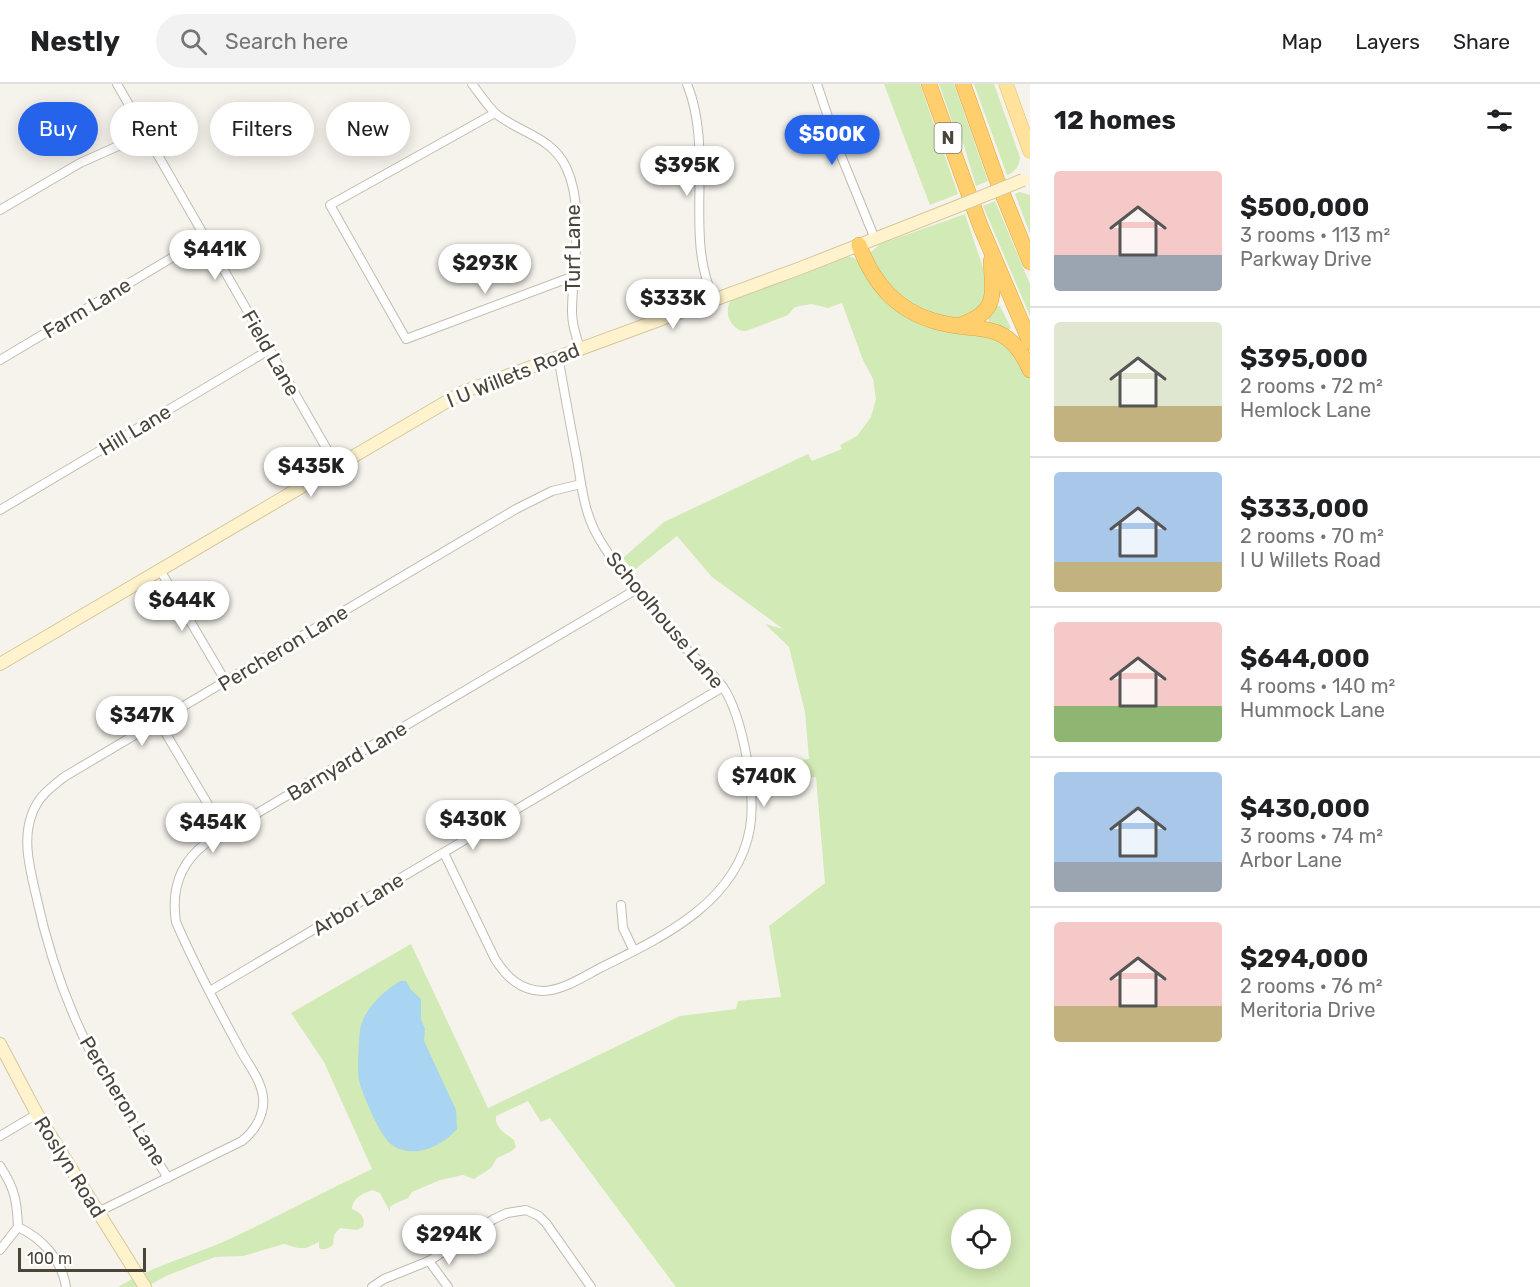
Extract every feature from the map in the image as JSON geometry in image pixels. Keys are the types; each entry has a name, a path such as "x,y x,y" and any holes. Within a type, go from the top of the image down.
{"highway":[{"name":"N","path":"929,84 990,249 1030,342"},
{"name":"N","path":"963,84 1030,262"},
{"path":"859,245 876,281 899,303 925,318 994,330 1015,344 1030,370"},
{"path":"959,325 977,319 990,303 993,287 990,249"}],"main road":[{"path":"1006,84 1030,151"},
{"name":"I U Willets Road","path":"1,661 160,570 451,397 486,382 859,245 1026,179"},
{"name":"Roslyn Road","path":"0,1044 37,1114 145,1287"}],"street":[{"name":"Field Lane","path":"117,84 127,102"},
{"name":"Turf Lane","path":"472,84 495,112 543,141 555,151 566,167 573,188 575,210 572,313 580,348"},
{"path":"687,84 696,112 699,134 701,258 709,290 714,299"},
{"path":"817,84 840,153 875,238"},
{"path":"495,112 330,205 406,339 574,276"},
{"path":"0,210 80,163 110,150"},
{"name":"Field Lane","path":"158,156 336,465"},
{"name":"Farm Lane","path":"0,360 205,238"},
{"name":"Hill Lane","path":"0,510 270,350"},
{"name":"Schoolhouse Lane","path":"444,853 495,959 505,974 519,985 542,991 555,989 661,938 687,920 710,900 731,875 745,849 751,816 746,757 741,732 723,687 680,643 610,556 597,535 587,510 581,484 558,356"},
{"name":"Percheron Lane","path":"168,1178 101,1071 68,1002 52,959 32,879 27,841 31,815 37,802 46,791 64,777 516,509 552,491 581,484"},
{"path":"160,570 226,682"},
{"name":"Barnyard Lane","path":"98,1212 242,1141 254,1129 262,1111 263,1097 258,1079 210,991 176,922 174,896 180,873 189,858 205,844 637,590"},
{"name":"Arbor Lane","path":"210,991 723,687"},
{"path":"159,722 225,833"},
{"path":"621,905 623,928 634,951"},
{"path":"0,1136 37,1114"},
{"path":"0,1166 16,1196 18,1227 0,1250"},
{"path":"372,1287 384,1279 429,1261 494,1219 516,1210 526,1210 539,1216 546,1223 591,1287"},
{"path":"18,1227 34,1235 45,1245 61,1270 66,1287"},
{"path":"429,1261 448,1287"}],"green space":[{"path":"884,84 920,84 958,194 930,205"},
{"path":"939,84 954,84 988,181 976,186 958,126 954,127"},
{"path":"974,84 994,84 1020,157 1016,168 1007,175"},
{"path":"1020,192 1030,195 1030,234 1015,194"},
{"path":"995,201 1030,284 1030,316 983,206"},
{"path":"965,214 988,289 981,307 963,319 944,319 928,314 893,292 869,254 880,244"},
{"path":"844,257 852,257 859,261 881,296 992,335 1017,353 1030,378 1030,1287 676,1287 550,1118 541,1122 528,1101 496,1116 497,1124 514,1140 516,1147 497,1158 491,1168 474,1179 463,1175 440,1180 412,1192 408,1198 390,1207 390,1212 380,1193 372,1190 365,1193 356,1199 352,1209 362,1215 363,1227 357,1230 340,1228 334,1235 333,1245 328,1248 319,1248 319,1242 306,1248 284,1244 243,1256 215,1257 166,1276 146,1287 118,1287 146,1272 232,1238 372,1169 324,1062 291,1013 411,944 488,1108 680,1016 736,1009 738,1001 781,997 769,926 825,883 816,777 755,784 753,766 809,759 805,712 789,647 765,624 783,629 712,577 677,536 633,571 623,558 664,522 808,454 812,461 842,449 840,445 857,436 871,417 876,399 873,379 863,360 842,303 828,308 812,304 799,306 788,315 746,331 732,324 728,314 732,299"},
{"path":"994,306 1000,306 1011,328 1006,331 989,323 988,316"}],"water":[{"path":"400,981 406,981 411,990 421,999 421,1019 425,1029 424,1041 456,1110 457,1129 444,1141 418,1151 400,1149 388,1141 368,1105 358,1076 362,1022 375,1001"}]}
